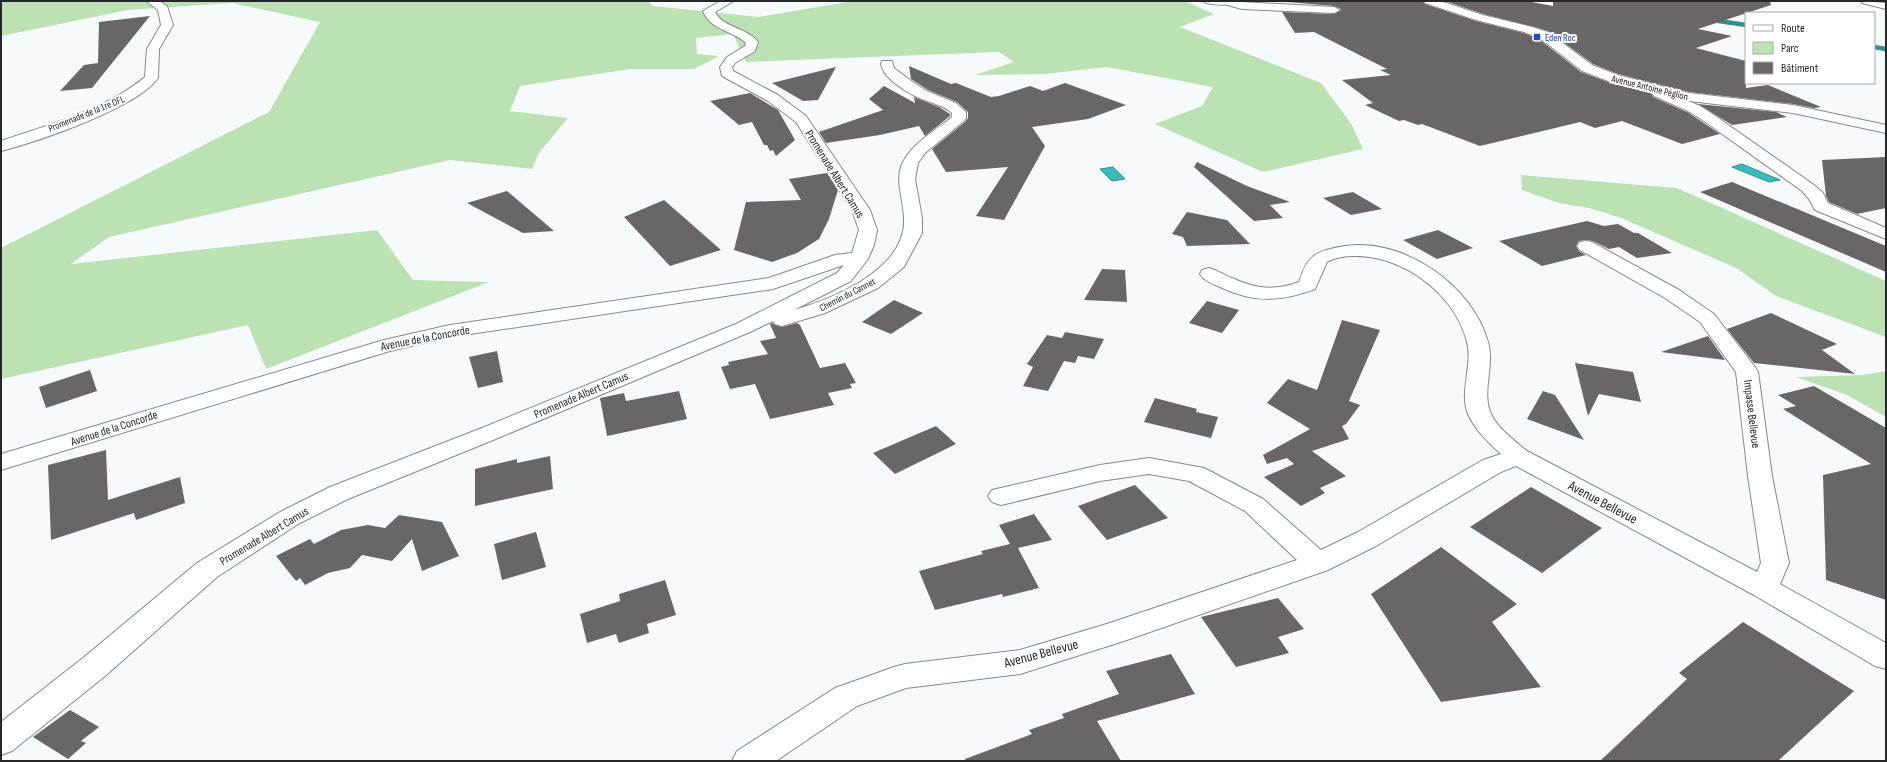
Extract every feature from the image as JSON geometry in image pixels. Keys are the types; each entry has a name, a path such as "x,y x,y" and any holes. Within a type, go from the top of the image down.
{"street":[{"name":"Promenade de la 1re DFL","path":"1,146 90,114 141,89 151,78 153,49 167,25 162,8 151,1"},
{"name":"Promenade Albert Camus","path":"1,741 94,667 207,570 289,518 339,493 490,433 742,328 844,277 859,259 865,246 868,230 861,210 801,119 773,98 727,73 726,67 731,60 751,48 752,42 747,36 714,21 710,16 709,11 729,1"},
{"path":"1208,1 1233,1 1242,6 1334,10"},
{"name":"Avenue Antoine Péglion","path":"1428,1 1480,18 1528,29 1544,35 1587,68 1598,73 1661,91 1695,98 1793,109 1886,129"},
{"path":"1866,1 1886,6"},
{"name":"Chemin du Cannet","path":"742,328 762,327 818,309 871,284 897,263 913,234 913,218 907,179 910,163 920,150 959,118 959,112 954,106 921,94 912,88 888,70 887,64"},
{"path":"1661,91 1659,93 1665,97 1695,109 1787,172 1817,197 1821,206 1886,234"},
{"name":"Impasse Bellevue","path":"1586,246 1672,294 1707,318 1747,372 1760,476 1775,563 1764,588"},
{"path":"1209,274 1233,288 1266,295 1292,292 1308,285 1314,264 1324,255 1352,251 1384,254 1409,264 1437,282 1464,310 1478,343 1478,410 1489,429 1518,458"},
{"name":"Avenue de la Concorde","path":"1,462 377,347 450,331 773,283 842,259 859,259"},
{"name":"Avenue Bellevue","path":"749,761 846,697 905,676 1020,662 1114,633 1318,562 1367,538 1492,466 1518,458 1764,588 1886,657"},
{"path":"1001,496 1100,473 1149,466 1195,474 1254,505 1318,562"}],"green space":[{"path":"1,1 648,1 653,6 759,17 853,1 1185,1 1214,14 1180,27 1321,83 1352,125 1363,149 1263,172 1155,124 1202,106 1213,87 1107,67 1045,74 975,75 1014,62 999,52 746,62 733,34 696,38 697,54 719,56 694,69 630,69 520,86 510,111 568,118 539,153 532,169 450,160 109,237 71,264 377,230 413,280 489,282 266,369 248,325 1,379 1,248 269,112 320,22 232,3 128,10 1,36"},
{"path":"1521,175 1677,188 1886,281 1886,337 1776,296 1736,268 1621,218 1589,208 1559,203 1522,190"},
{"path":"1886,371 1886,417 1847,395 1796,377 1863,375"}],"water":[{"path":"1742,164 1780,180 1769,182 1732,167"},
{"path":"1113,167 1125,179 1112,181 1100,169"}],"building":[{"path":"1275,1 1423,1 1425,4 1476,21 1524,33 1539,39 1581,72 1608,82 1651,93 1653,97 1689,113 1720,134 1682,144 1622,121 1595,128 1580,122 1480,146 1422,124 1418,125 1404,120 1399,121 1365,105 1373,103 1342,80 1391,75 1380,70 1387,69 1314,32 1295,33 1282,12 1334,14 1341,9 1334,6"},
{"path":"1445,1 1526,1 1553,6 1553,1 1770,1 1771,5 1750,12 1745,12 1745,14 1698,29 1732,36 1696,48 1745,61 1746,88 1768,85 1821,107 1814,108 1793,104 1689,92 1618,74 1593,64 1548,31 1483,14"},
{"path":"150,16 92,88 60,91 84,65 98,63 99,22"},
{"path":"909,66 951,84 956,83 991,97 999,96 1030,86 1043,91 1065,83 1126,105 1088,119 1032,127 1045,146 1004,220 976,216 1008,167 946,172 932,149 965,122 968,118 968,112 957,102 928,90 911,79"},
{"path":"836,67 818,100 803,101 772,83"},
{"path":"884,86 915,103 914,97 939,107 950,114 950,116 925,136 919,126 880,135 826,143 819,132 883,110 869,99"},
{"path":"750,93 778,110 795,140 776,156 773,150 770,151 767,145 764,145 752,122 739,125 710,101"},
{"path":"1698,104 1776,112 1787,117 1732,125"},
{"path":"1886,157 1886,208 1857,214 1829,202 1826,196 1822,160"},
{"path":"1197,162 1247,186 1290,202 1270,205 1283,218 1254,221 1194,167"},
{"path":"827,173 838,190 829,219 819,239 797,253 772,262 734,250 746,202 801,200 789,179"},
{"path":"1732,182 1886,246 1886,272 1700,192"},
{"path":"507,191 554,231 523,233 467,203"},
{"path":"1353,192 1382,209 1351,215 1323,198"},
{"path":"664,200 721,250 670,266 624,217"},
{"path":"1187,212 1227,220 1250,244 1187,246 1183,237 1172,234"},
{"path":"1587,221 1604,226 1618,224 1634,233 1638,233 1672,253 1637,258 1619,247 1609,249 1593,241 1586,240 1579,241 1576,246 1579,251 1586,255 1542,266 1499,241"},
{"path":"1438,230 1473,248 1437,259 1403,240"},
{"path":"1102,269 1125,270 1127,302 1084,300"},
{"path":"894,300 923,313 891,334 862,322"},
{"path":"1207,301 1239,310 1222,333 1189,323"},
{"path":"1771,313 1837,344 1822,350 1855,374 1754,363 1727,329"},
{"path":"1342,320 1380,330 1349,401 1360,405 1346,424 1342,426 1349,439 1312,451 1346,476 1320,488 1325,493 1301,506 1264,477 1294,464 1287,458 1267,464 1263,455 1310,429 1267,403 1288,379 1317,390"},
{"path":"772,323 782,327 797,323 800,325 820,368 845,363 856,383 850,384 852,388 828,393 834,405 770,419 755,384 730,389 721,367 729,365 728,362 768,354 760,341 776,338 770,324"},
{"path":"1065,332 1104,339 1094,359 1078,356 1075,363 1064,361 1048,391 1023,386 1033,367 1027,364 1047,335 1062,338"},
{"path":"1708,336 1725,360 1661,352"},
{"path":"497,351 503,382 478,388 469,357"},
{"path":"1575,363 1633,372 1641,402 1599,394 1588,416"},
{"path":"90,370 97,391 46,408 39,387"},
{"path":"1814,386 1886,428 1886,600 1826,580 1823,475 1871,464 1783,409 1796,406 1778,395"},
{"path":"679,391 687,419 607,436 600,398 624,393 626,401"},
{"path":"1543,391 1555,395 1584,440 1527,419"},
{"path":"1155,398 1197,409 1196,412 1218,417 1211,438 1144,422"},
{"path":"936,426 956,444 895,474 873,453"},
{"path":"106,450 108,500 180,477 185,503 136,520 134,513 51,540 48,465"},
{"path":"550,456 553,489 475,506 475,469 517,459 517,463"},
{"path":"1135,485 1168,518 1107,540 1078,506"},
{"path":"1531,487 1602,528 1542,573 1470,527"},
{"path":"1034,514 1052,540 1018,548 1039,588 1003,597 1002,594 935,610 919,571 983,554 981,551 1010,544 999,525"},
{"path":"399,515 442,522 459,556 422,571 412,539 392,561 362,555 350,568 328,573 305,585 300,578 296,581 276,556 310,539 314,544 341,530 368,525 385,528"},
{"path":"536,532 546,567 502,580 494,544"},
{"path":"1441,547 1517,604 1492,622 1541,687 1441,702 1371,594"},
{"path":"665,580 676,615 647,624 649,633 619,643 616,634 587,643 580,614 620,601 619,594"},
{"path":"1278,598 1304,629 1278,637 1289,653 1236,667 1201,617"},
{"path":"1743,622 1854,691 1778,761 1600,761 1687,679 1679,673"},
{"path":"1171,654 1195,694 1097,721 1121,761 966,761 965,759 1032,734 1029,730 1064,718 1062,714 1119,694 1106,671"},
{"path":"70,710 99,727 81,741 86,743 68,759 33,737"}],"waterway":[{"path":"1712,20 1745,25"},
{"path":"1875,47 1886,49"}],"place":[{"name":"Eden Roc","path":"1537,37"}]}
